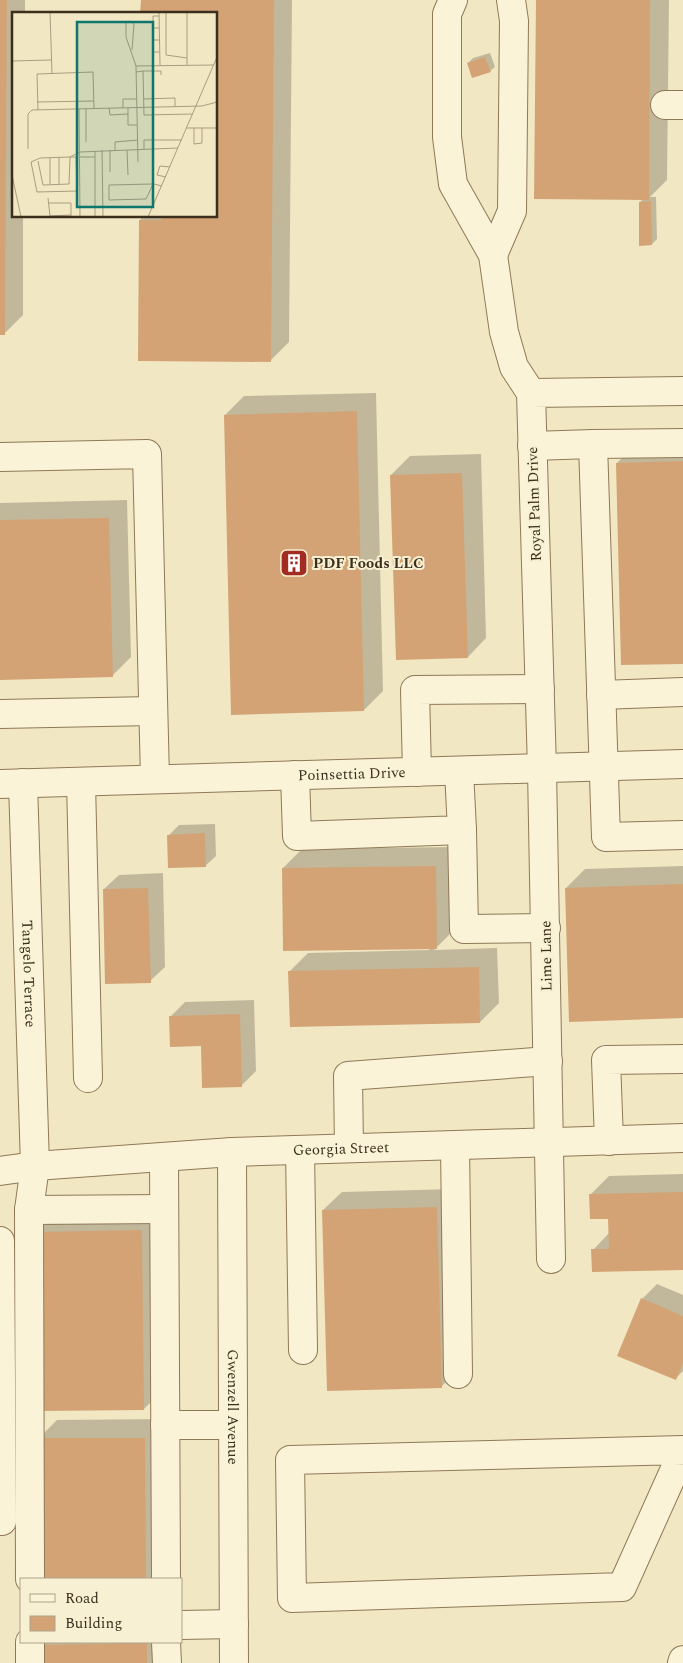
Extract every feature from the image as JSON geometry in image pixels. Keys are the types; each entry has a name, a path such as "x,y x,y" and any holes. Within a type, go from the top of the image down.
{"street":[{"path":"453,0 447,14 447,127 453,184 494,255 504,332 514,367 530,393 683,391"},
{"path":"494,255 512,211 514,21 511,0"},
{"name":"Royal Palm Drive","path":"530,393 542,769"},
{"path":"532,446 683,443"},
{"path":"593,444 606,837 683,836"},
{"path":"0,457 147,454 155,779"},
{"path":"417,772 415,690 540,689"},
{"path":"601,695 683,692"},
{"path":"0,714 153,711"},
{"name":"Poinsettia Drive","path":"11,784 683,764"},
{"name":"Lime Lane","path":"542,769 551,1259"},
{"path":"459,771 464,929 546,928"},
{"path":"295,775 297,836 462,830"},
{"path":"81,782 88,1078"},
{"name":"Tangelo Terrace","path":"11,784 35,1166 29,1210 30,1578"},
{"path":"609,1141 606,1060 683,1059"},
{"path":"349,1148 348,1076 548,1061"},
{"name":"Georgia Street","path":"0,1171 35,1166 232,1152 683,1138"},
{"path":"455,1145 458,1374"},
{"path":"300,1150 303,1350"},
{"name":"Gwenzell Avenue","path":"232,1152 234,1663"},
{"path":"164,1156 166,1578"},
{"path":"29,1210 164,1209"},
{"path":"0,1241 2,1511 2,1521 0,1521"},
{"path":"165,1425 233,1425"},
{"path":"683,1450 622,1587 292,1598 290,1460 683,1450"},
{"path":"182,1624 234,1624"},
{"path":"30,1643 30,1663"},
{"path":"166,1643 166,1663"}],"building":[{"path":"0,0 7,0 5,335 0,335"},
{"path":"141,0 274,0 271,362 138,361 139,220 218,218 218,12 140,12"},
{"path":"536,0 650,0 649,200 534,199"},
{"path":"485,57 491,72 472,78 467,63"},
{"path":"651,201 652,245 639,246 639,202"},
{"name":"PDF Foods LLC","path":"357,411 364,711 231,715 224,415"},
{"path":"683,461 683,664 621,665 616,463"},
{"path":"462,473 468,658 396,660 390,475"},
{"path":"109,518 113,677 0,680 0,520"},
{"path":"205,833 206,867 168,868 167,835"},
{"path":"436,866 437,949 283,951 282,868"},
{"path":"683,884 683,1018 569,1022 565,888"},
{"path":"148,888 151,983 105,984 103,889"},
{"path":"479,967 480,1023 290,1027 288,971"},
{"path":"240,1014 242,1087 202,1088 201,1046 170,1047 169,1016"},
{"path":"683,1192 683,1270 592,1272 591,1249 609,1249 608,1219 590,1219 589,1194"},
{"path":"437,1207 442,1388 327,1391 322,1210"},
{"path":"142,1230 144,1410 37,1411 35,1232"},
{"path":"641,1298 683,1316 683,1363 676,1380 617,1356"},
{"path":"37,1438 145,1438 146,1578 38,1578"},
{"path":"147,1643 147,1663 40,1663 39,1645"}],"place":[{"name":"PDF Foods LLC","path":"294,563"}]}
